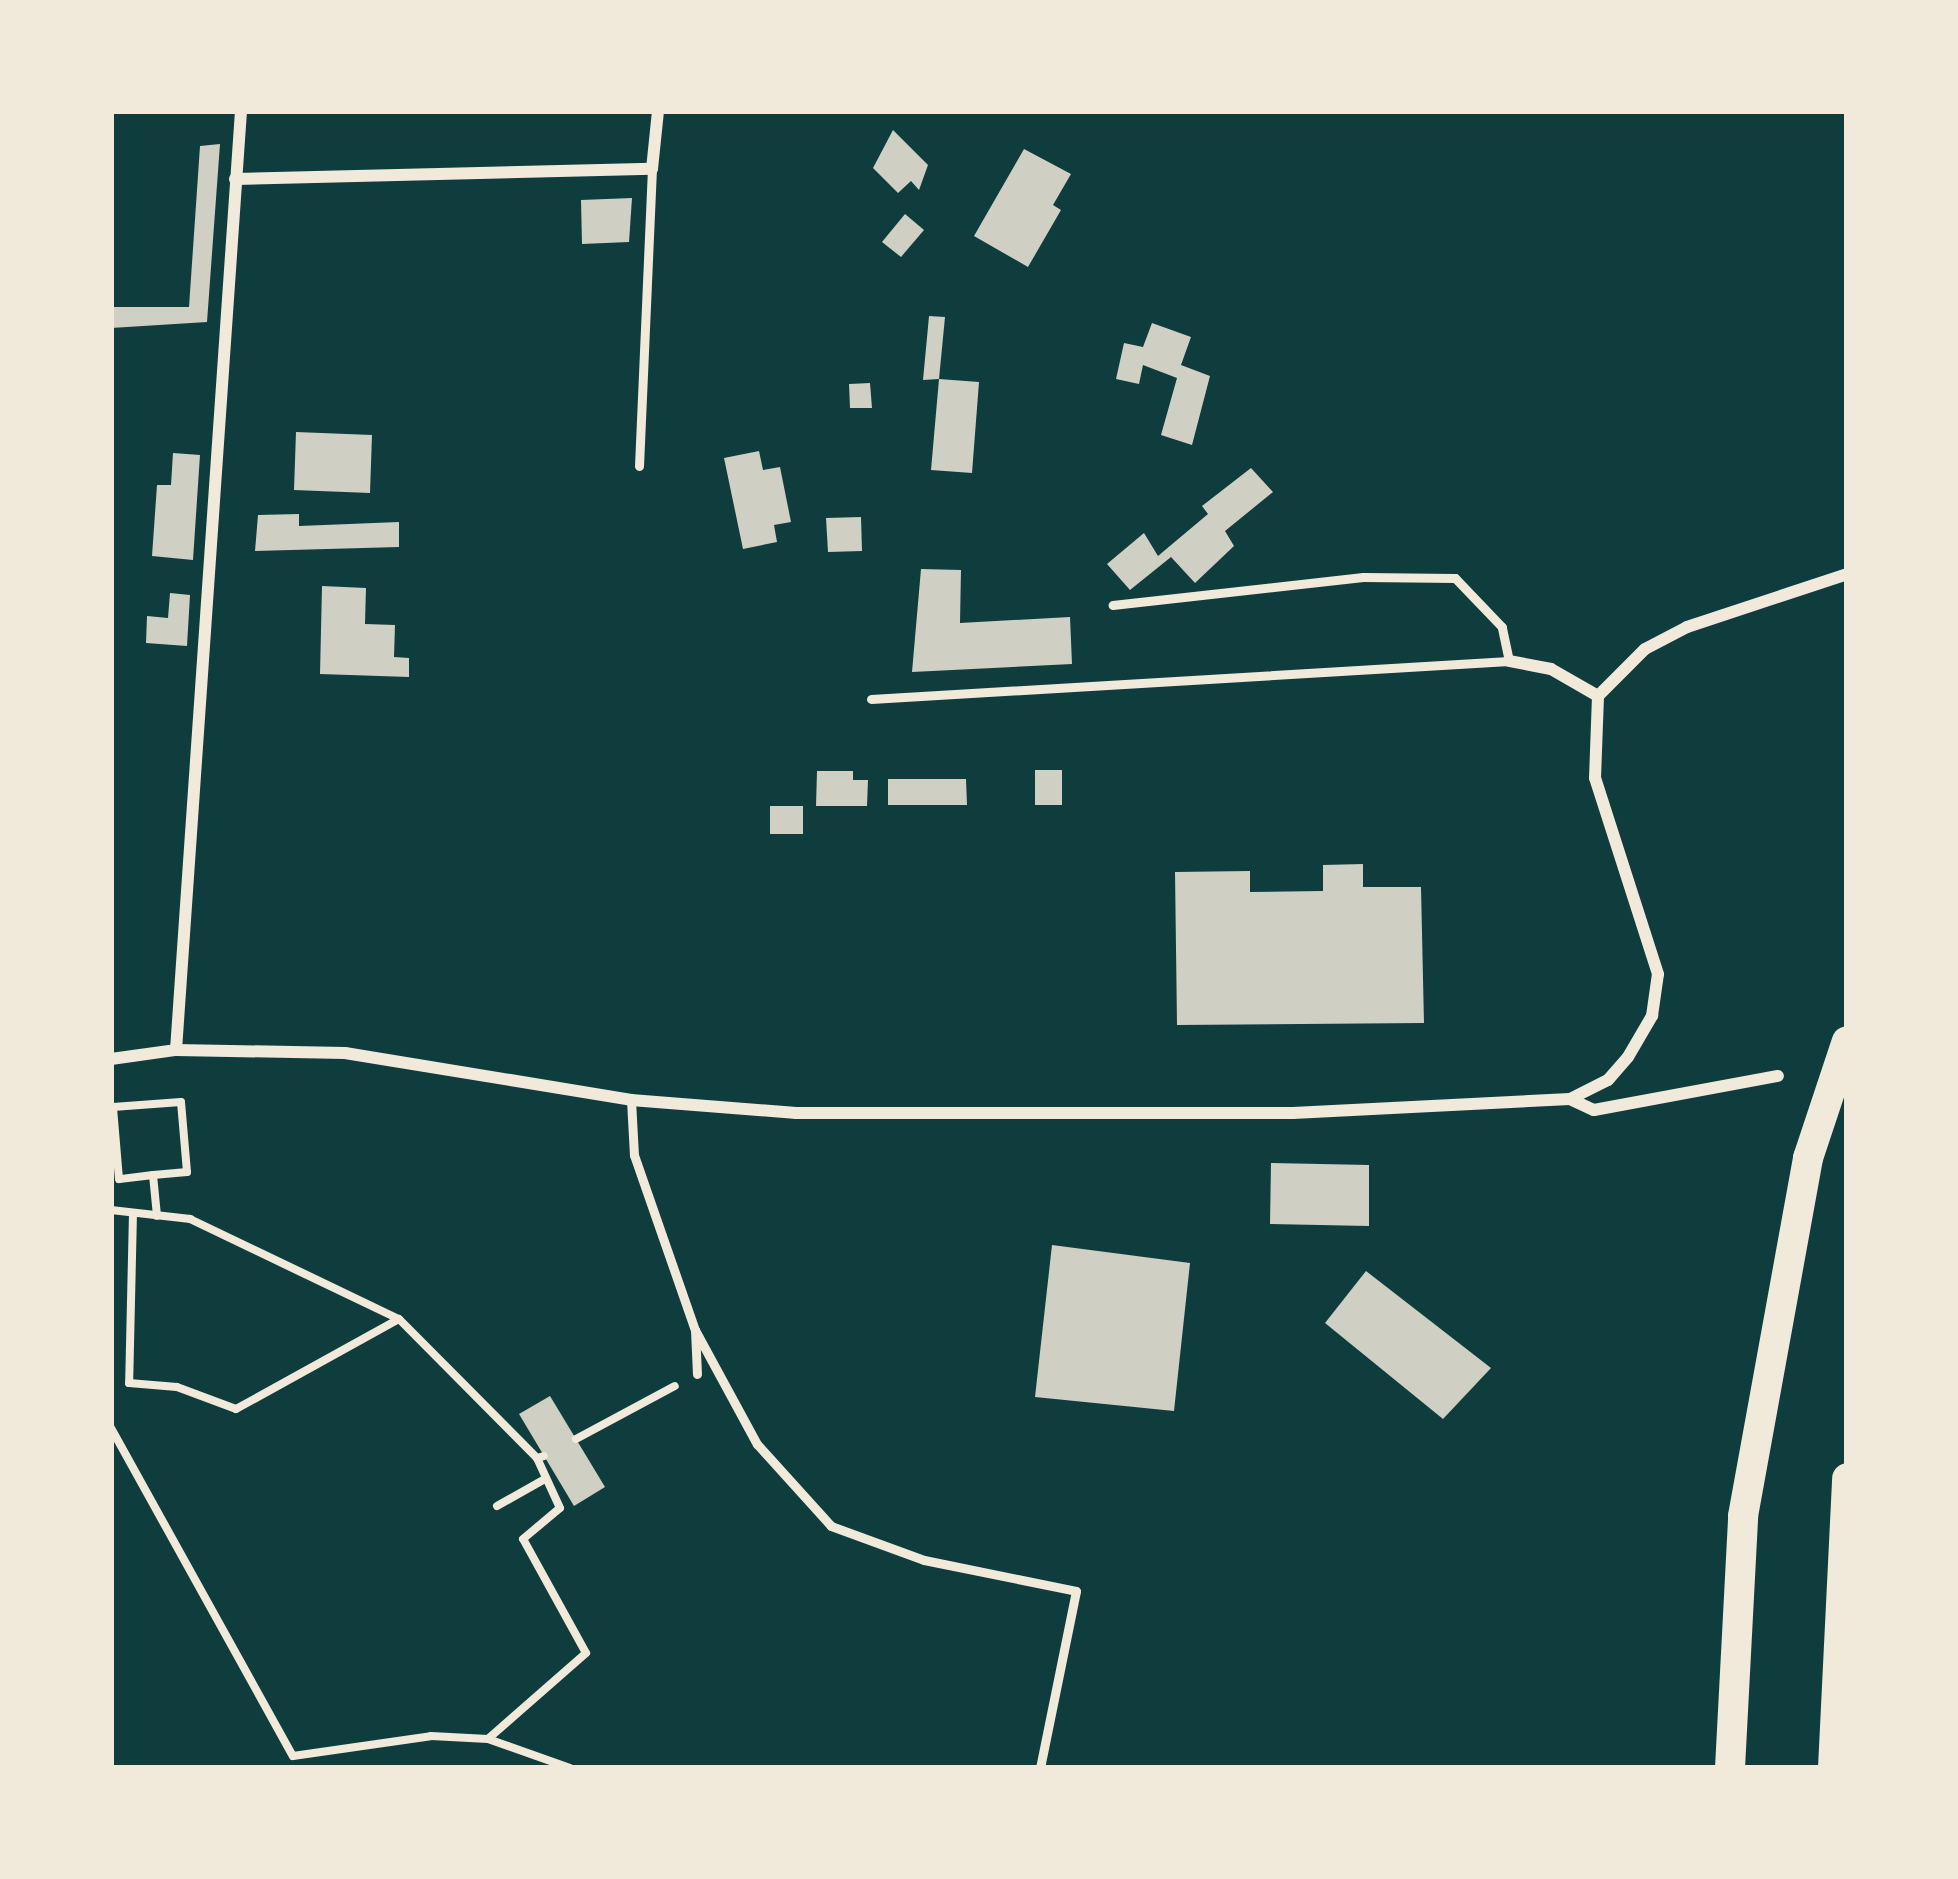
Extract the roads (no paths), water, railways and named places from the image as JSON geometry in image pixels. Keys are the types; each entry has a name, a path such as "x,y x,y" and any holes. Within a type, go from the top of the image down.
{"main road":[{"path":"1730,1768 1743,1516 1808,1159 1847,1041"},
{"path":"1833,1768 1847,1478"}],"street":[{"path":"176,1050 241,111"},
{"path":"235,178 652,169 658,111"},
{"path":"111,1059 176,1050 345,1053 631,1100 796,1112 1294,1113 1570,1099 1608,1080 1628,1057 1652,1016 1658,974 1595,778 1598,696 1645,649 1687,627 1847,574"},
{"path":"1509,661 1551,669 1598,696"},
{"path":"1570,1099 1594,1110 1778,1076"}],"lane":[{"path":"638,466 652,169"},
{"path":"871,699 1509,661 1502,627 1455,578 1363,577 1113,605"},
{"path":"631,1100 634,1155 695,1330 758,1444 832,1526 924,1560 1076,1591 1040,1768"},
{"path":"695,1330 698,1374"}]}
